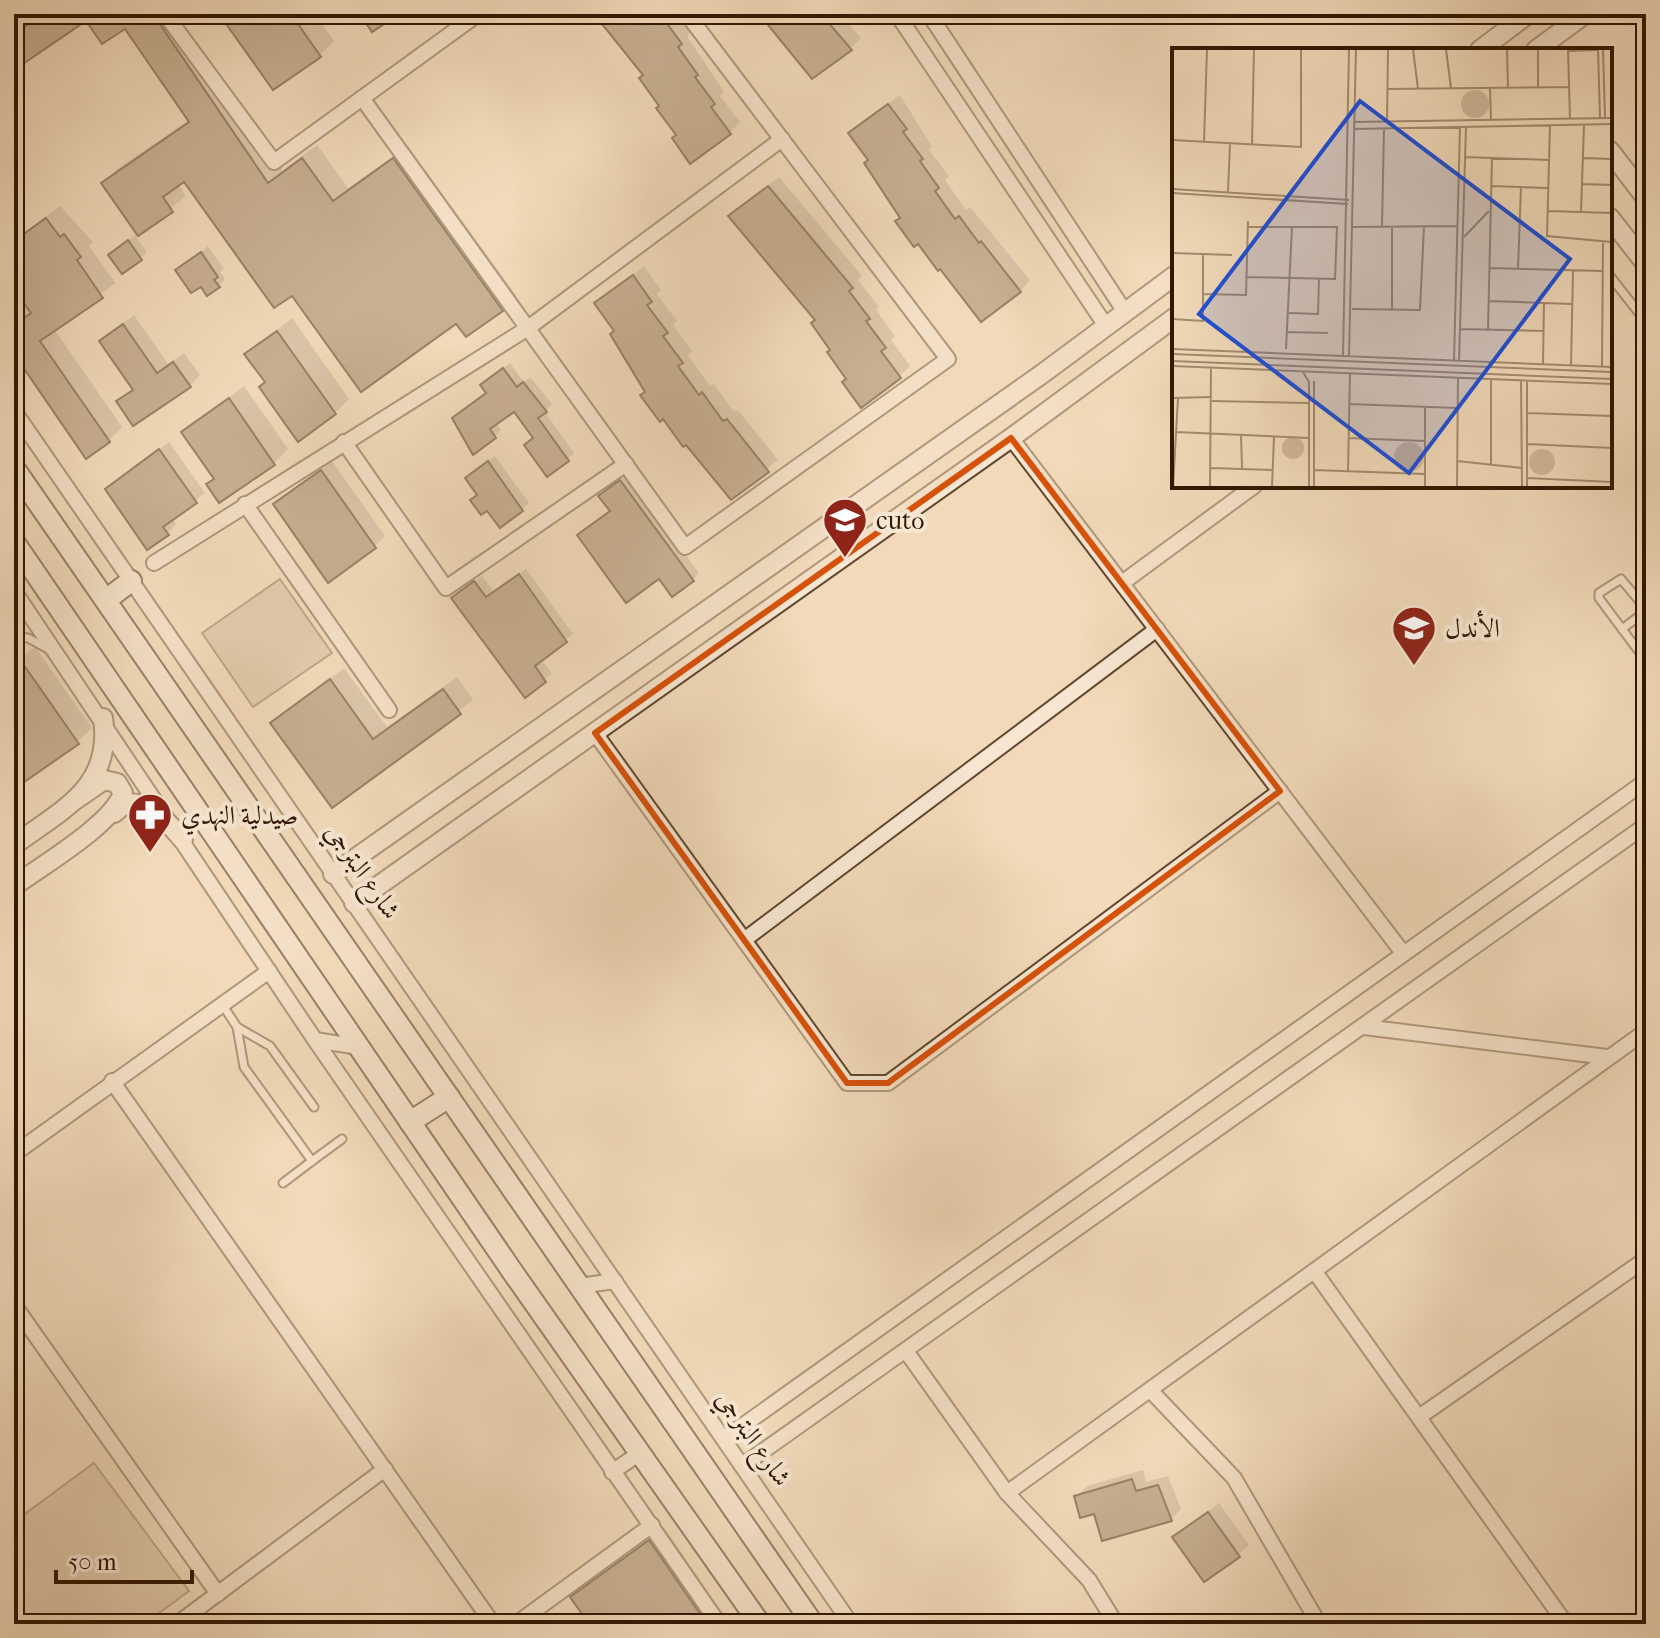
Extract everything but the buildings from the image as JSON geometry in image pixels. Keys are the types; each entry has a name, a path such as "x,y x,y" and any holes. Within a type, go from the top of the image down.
{"main road":[{"path":"14,468 813,1624"},
{"path":"14,542 410,1122 760,1624"},
{"path":"106,600 131,581"},
{"path":"410,1122 449,1097"}],"street":[{"path":"14,21 23,14"},
{"path":"165,14 274,162 478,14"},
{"path":"362,98 685,547 948,359 687,14"},
{"path":"897,14 1106,326"},
{"path":"929,14 1144,339"},
{"path":"1483,48 1528,14"},
{"path":"1539,48 1585,14"},
{"path":"154,563 528,328 782,139"},
{"path":"1612,154 1646,198"},
{"path":"1612,222 1646,264"},
{"path":"333,874 1172,277"},
{"path":"354,903 1011,438 1172,319"},
{"name":"شارع البترجي","path":"14,411 851,1624"},
{"path":"1011,438 1403,953"},
{"path":"344,442 446,588 626,464"},
{"path":"1122,583 1251,488"},
{"path":"245,504 389,710"},
{"path":"14,591 103,718 315,1040 719,1624"},
{"path":"744,940 1157,629"},
{"path":"75,800 103,759 107,744 103,718"},
{"path":"595,733 847,1083 888,1083 1280,791"},
{"path":"14,845 104,780 117,783 123,793 119,804 98,823"},
{"path":"724,1439 1646,781"},
{"path":"14,886 126,803 144,803 156,809 183,840"},
{"path":"742,1466 1646,825"},
{"path":"14,1154 269,971"},
{"path":"1364,1027 1607,1057"},
{"path":"1007,1493 1646,1031"},
{"path":"315,1040 359,1047"},
{"path":"112,1081 493,1624"},
{"path":"1419,1417 1646,1259"},
{"path":"1315,1272 1566,1624"},
{"path":"579,1286 615,1281"},
{"path":"14,1305 218,1594"},
{"path":"906,1351 1007,1493 1089,1580 1116,1624"},
{"path":"1151,1391 1234,1478 1319,1624"},
{"path":"612,1472 640,1453"},
{"path":"177,1624 385,1469"},
{"path":"516,1624 652,1525"}],"lane":[{"path":"1612,279 1646,322"},
{"path":"1622,629 1646,610 1621,579 1603,589 1599,598 1622,629 1646,661"},
{"path":"14,636 28,638 60,657"},
{"path":"222,1004 237,1027 244,1067 312,1161"},
{"path":"237,1027 270,1046 314,1107"},
{"path":"283,1183 342,1139"}],"highlighted area":[{"path":"1011,438 1280,791 888,1083 847,1083 595,733"}],"shaded area":[{"path":"280,579 332,653 253,707 202,633"},
{"path":"94,1463 189,1591 144,1624 14,1624 14,1522"}],"place":[{"name":"cuto","path":"845,559"},
{"name":"الأندل","path":"1414,667"},
{"name":"صيدلية النهدي","path":"150,854"}]}
